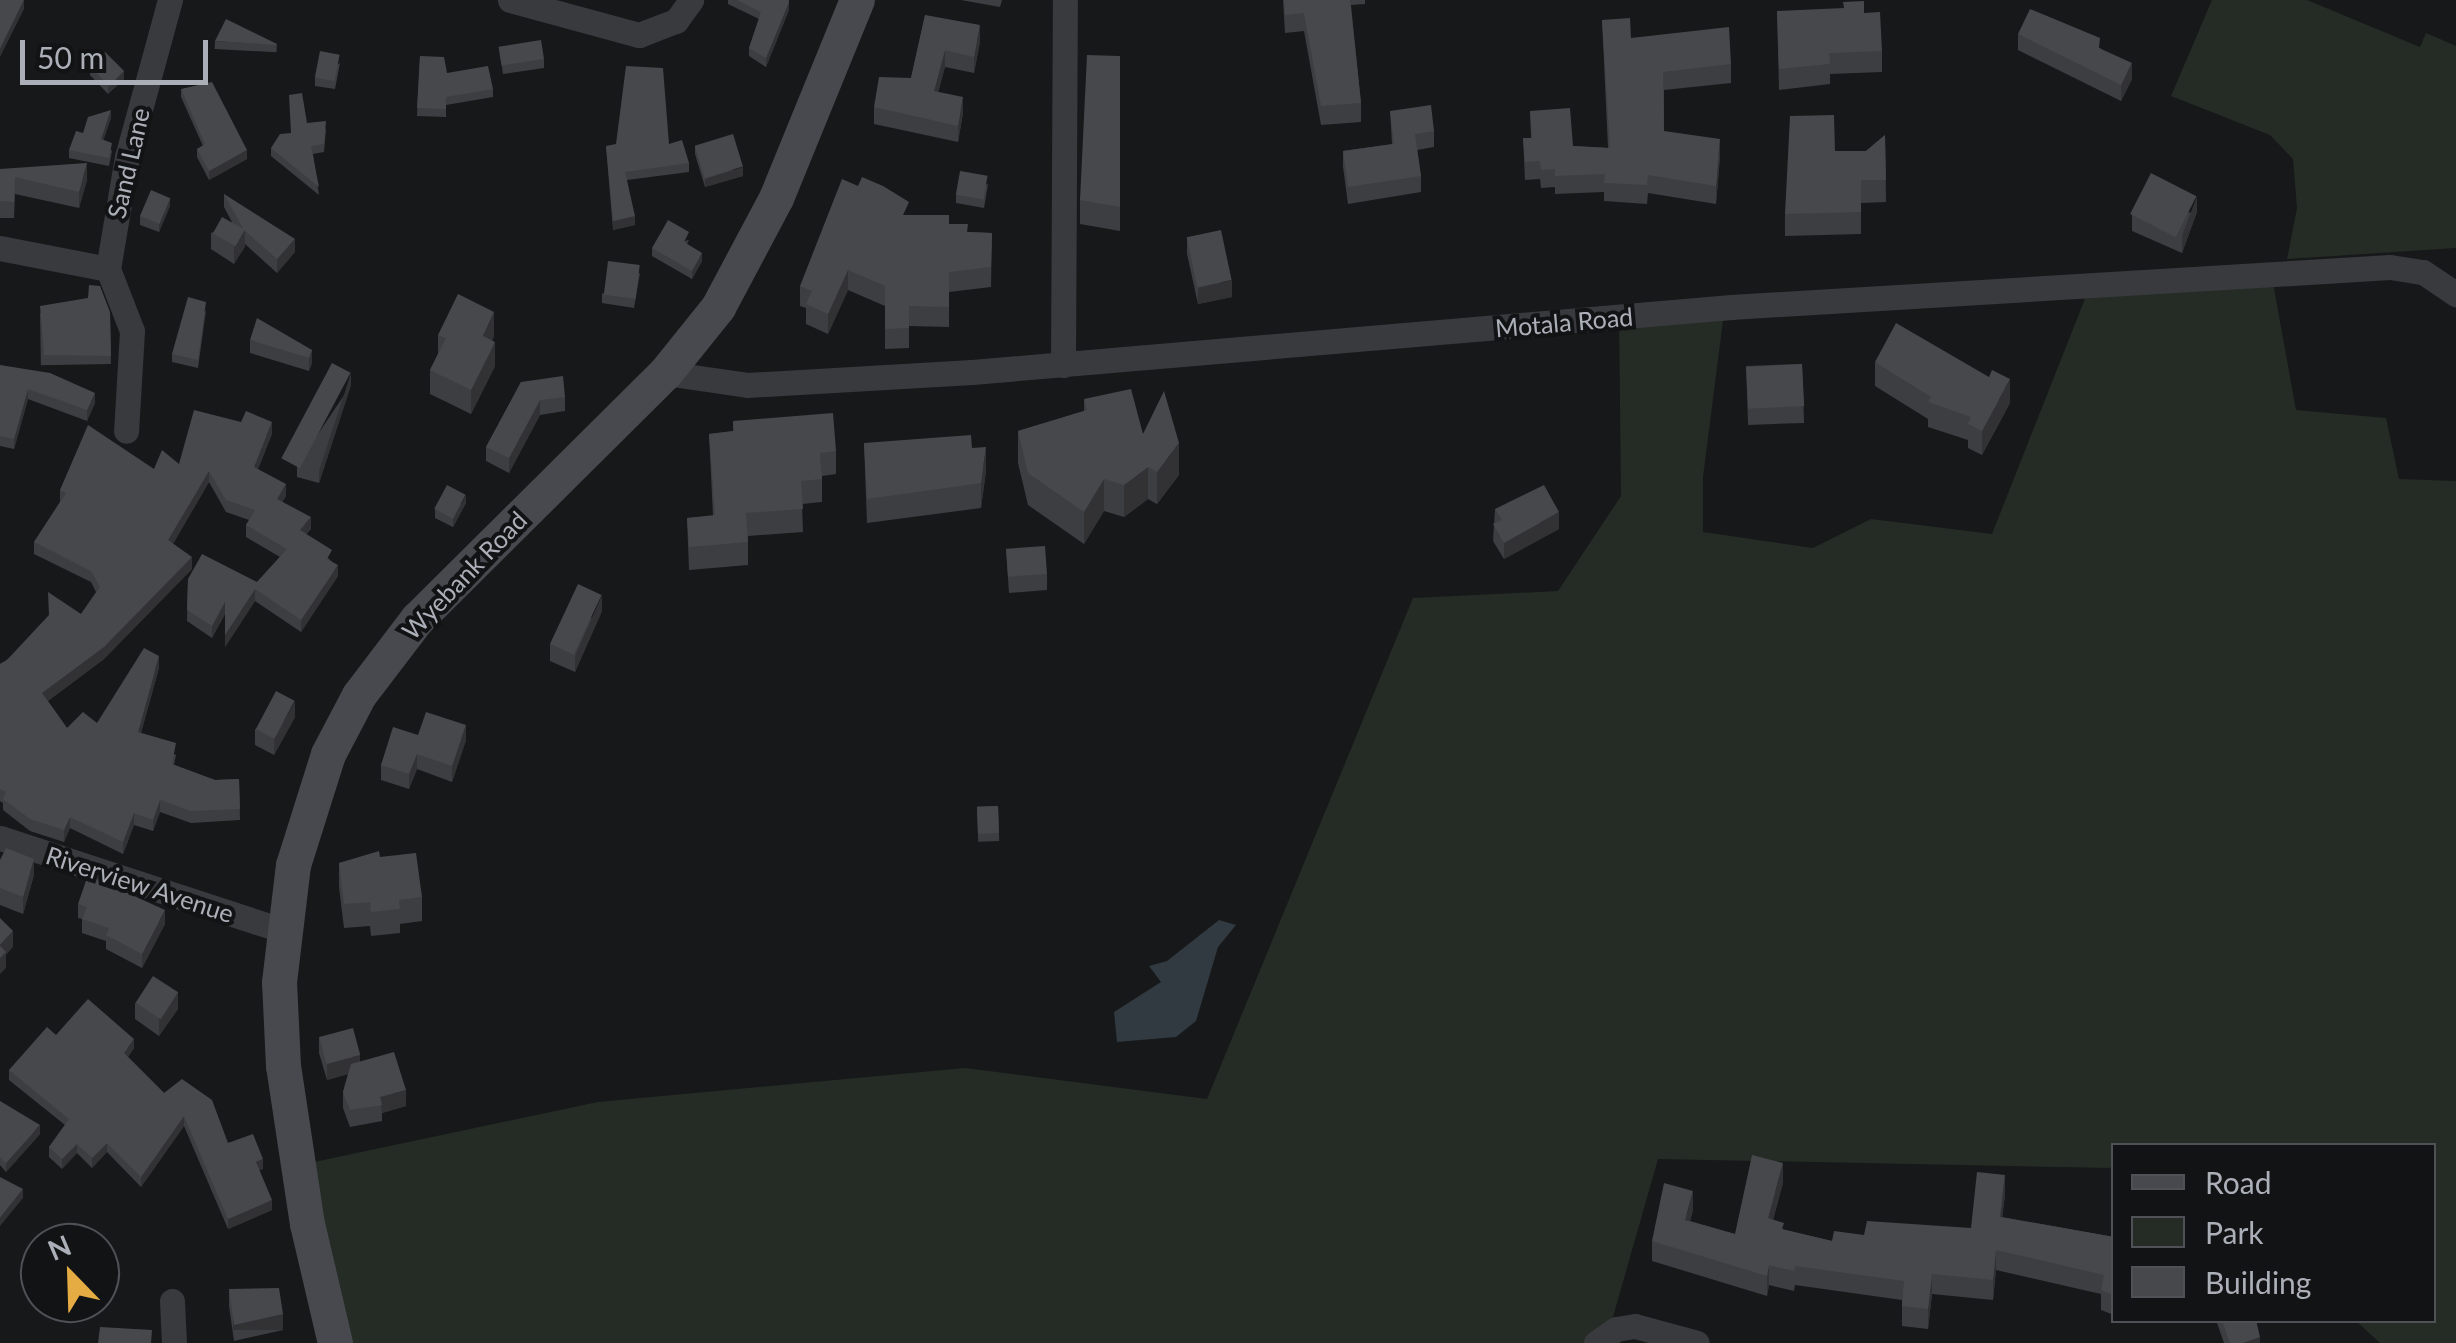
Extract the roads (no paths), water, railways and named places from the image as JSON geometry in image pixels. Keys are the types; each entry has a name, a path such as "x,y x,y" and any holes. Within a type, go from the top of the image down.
{"street":[{"name":"Sand Lane","path":"108,269 128,157 170,0"},
{"path":"510,0 639,35 676,22 691,0"},
{"name":"Wyebank Road","path":"335,1343 307,1224 283,1066 281,930 306,814 359,694 417,618 665,373 718,308 748,255 857,0"},
{"path":"1063,365 1064,0"},
{"path":"0,248 108,269 132,332 126,431"},
{"name":"Motala Road","path":"665,373 747,385 1063,365 1731,307 2390,267 2423,272 2456,294"},
{"name":"Riverview Avenue","path":"0,838 281,930"},
{"path":"172,1302 174,1343"},
{"path":"1603,1338 1635,1326 1698,1343"}]}
